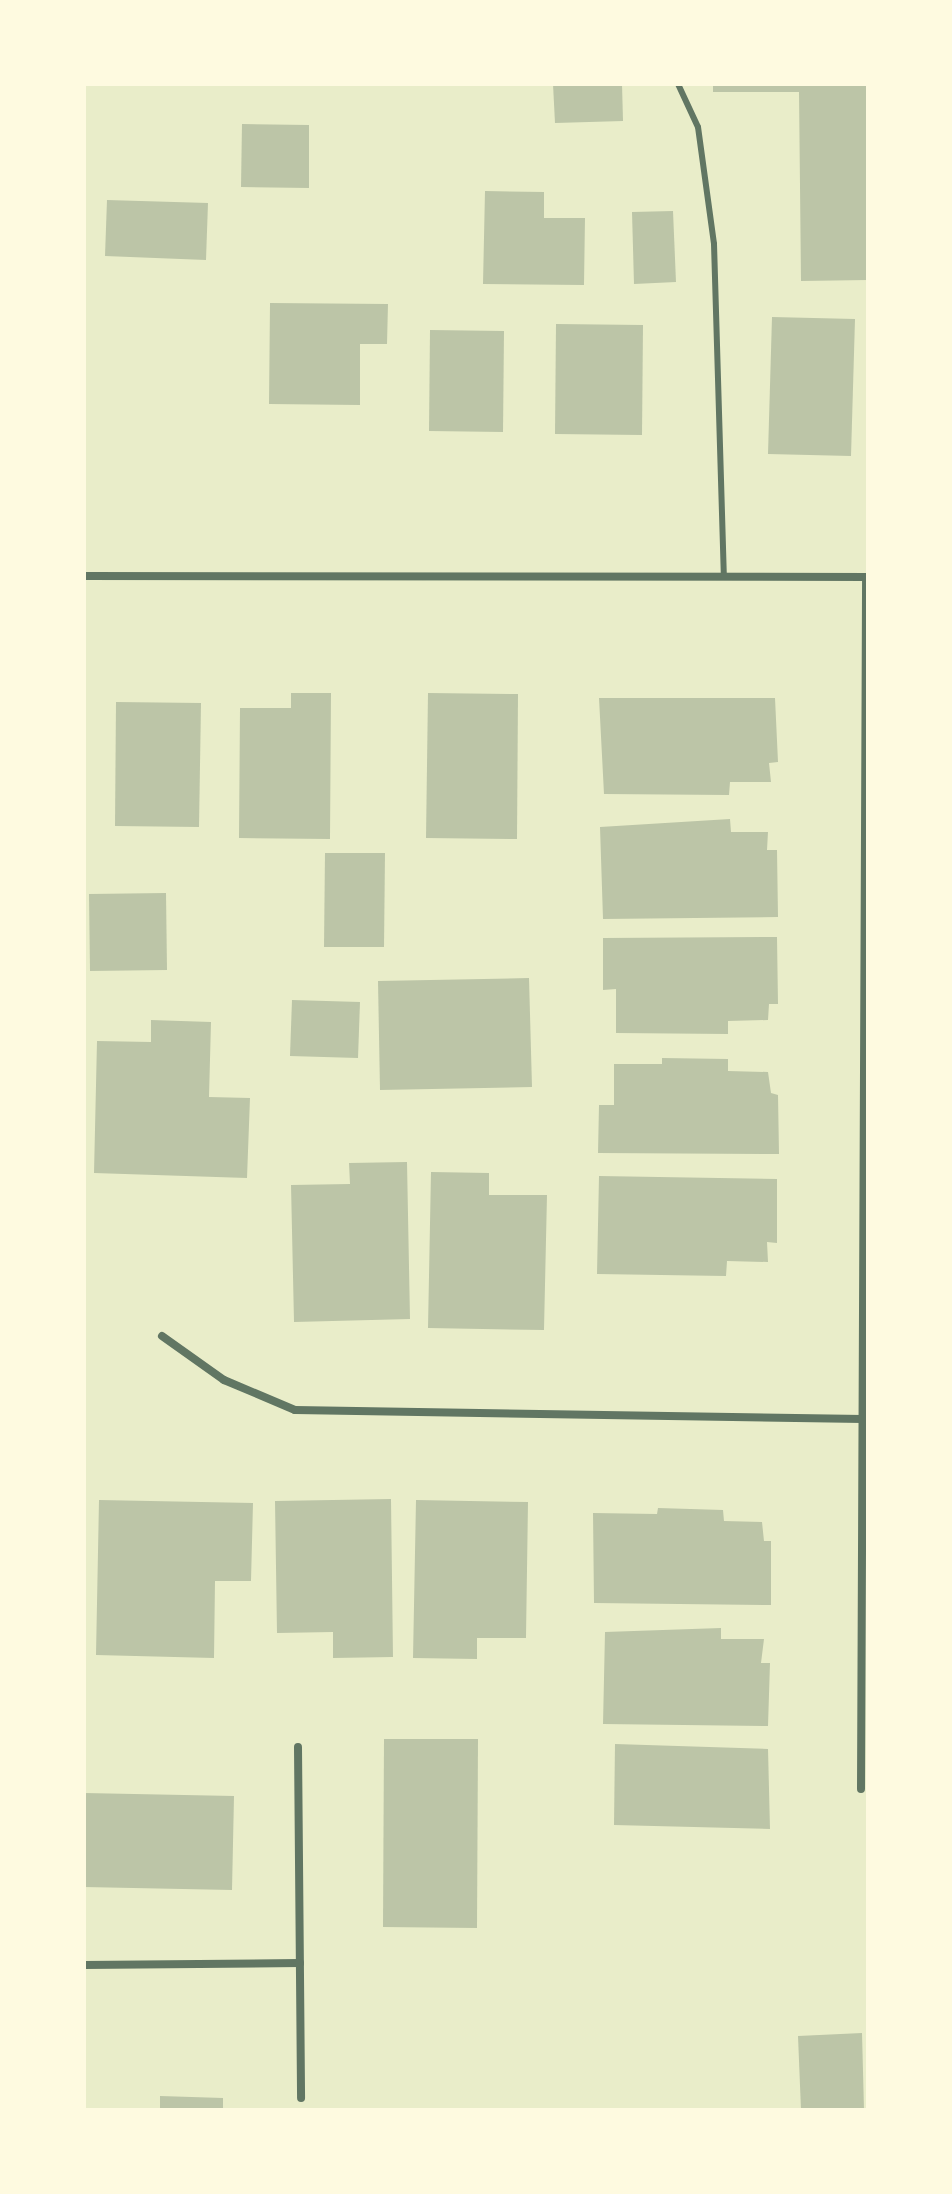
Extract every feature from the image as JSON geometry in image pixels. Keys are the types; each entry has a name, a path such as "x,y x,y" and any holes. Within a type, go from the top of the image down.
{"street":[{"path":"84,576 867,577 861,1789"},
{"path":"162,1336 224,1380 295,1410 863,1419"},
{"path":"298,1747 301,2098"},
{"path":"84,1965 300,1963"}],"lane":[{"path":"678,84 698,127 714,244 724,577"}],"building":[{"path":"553,84 622,84 623,121 555,123"},
{"path":"713,84 868,84 868,280 801,281 799,92 713,92"},
{"path":"242,124 309,125 309,188 241,187"},
{"path":"485,191 544,192 544,218 585,218 584,285 483,284"},
{"path":"107,200 208,203 206,260 105,256"},
{"path":"673,211 676,282 634,284 632,212"},
{"path":"270,303 388,304 387,344 360,344 360,405 269,404"},
{"path":"772,317 855,319 851,456 768,454"},
{"path":"556,324 643,325 642,435 555,434"},
{"path":"430,330 504,331 503,432 429,431"},
{"path":"291,693 331,693 330,839 239,838 240,708 291,708"},
{"path":"428,693 518,694 517,839 426,838"},
{"path":"599,698 775,698 778,762 769,763 771,782 730,782 729,795 604,794"},
{"path":"116,702 201,703 199,827 115,826"},
{"path":"730,819 731,832 768,832 767,850 777,850 778,917 603,919 600,827"},
{"path":"325,853 385,853 384,947 324,947"},
{"path":"166,893 167,970 90,971 89,894"},
{"path":"777,937 778,1004 769,1004 768,1020 728,1021 728,1034 616,1033 616,989 603,990 603,938"},
{"path":"529,978 532,1087 380,1090 378,981"},
{"path":"292,1000 360,1002 358,1058 290,1056"},
{"path":"151,1020 211,1022 209,1097 250,1098 247,1178 94,1173 97,1041 151,1042"},
{"path":"662,1058 728,1059 728,1071 768,1072 771,1093 778,1095 779,1154 598,1153 599,1105 614,1105 614,1064 662,1064"},
{"path":"407,1162 410,1319 294,1322 291,1185 350,1184 349,1163"},
{"path":"431,1172 489,1173 489,1195 547,1195 544,1330 428,1328"},
{"path":"599,1176 777,1179 777,1243 767,1242 768,1262 727,1261 726,1276 597,1274"},
{"path":"391,1499 393,1657 333,1658 333,1632 277,1633 275,1501"},
{"path":"99,1500 253,1503 251,1581 215,1581 214,1658 96,1655"},
{"path":"416,1500 528,1502 526,1638 477,1638 477,1659 413,1658"},
{"path":"658,1508 723,1510 724,1521 762,1522 764,1541 771,1541 771,1605 594,1603 593,1513 657,1514"},
{"path":"721,1628 721,1639 764,1639 761,1663 770,1663 768,1726 603,1724 605,1632"},
{"path":"384,1739 478,1739 477,1928 383,1927"},
{"path":"615,1744 768,1749 770,1829 614,1825"},
{"path":"84,1793 234,1796 232,1890 84,1887"},
{"path":"862,2033 864,2110 801,2110 798,2036"},
{"path":"160,2096 223,2098 223,2110 160,2110"}]}
